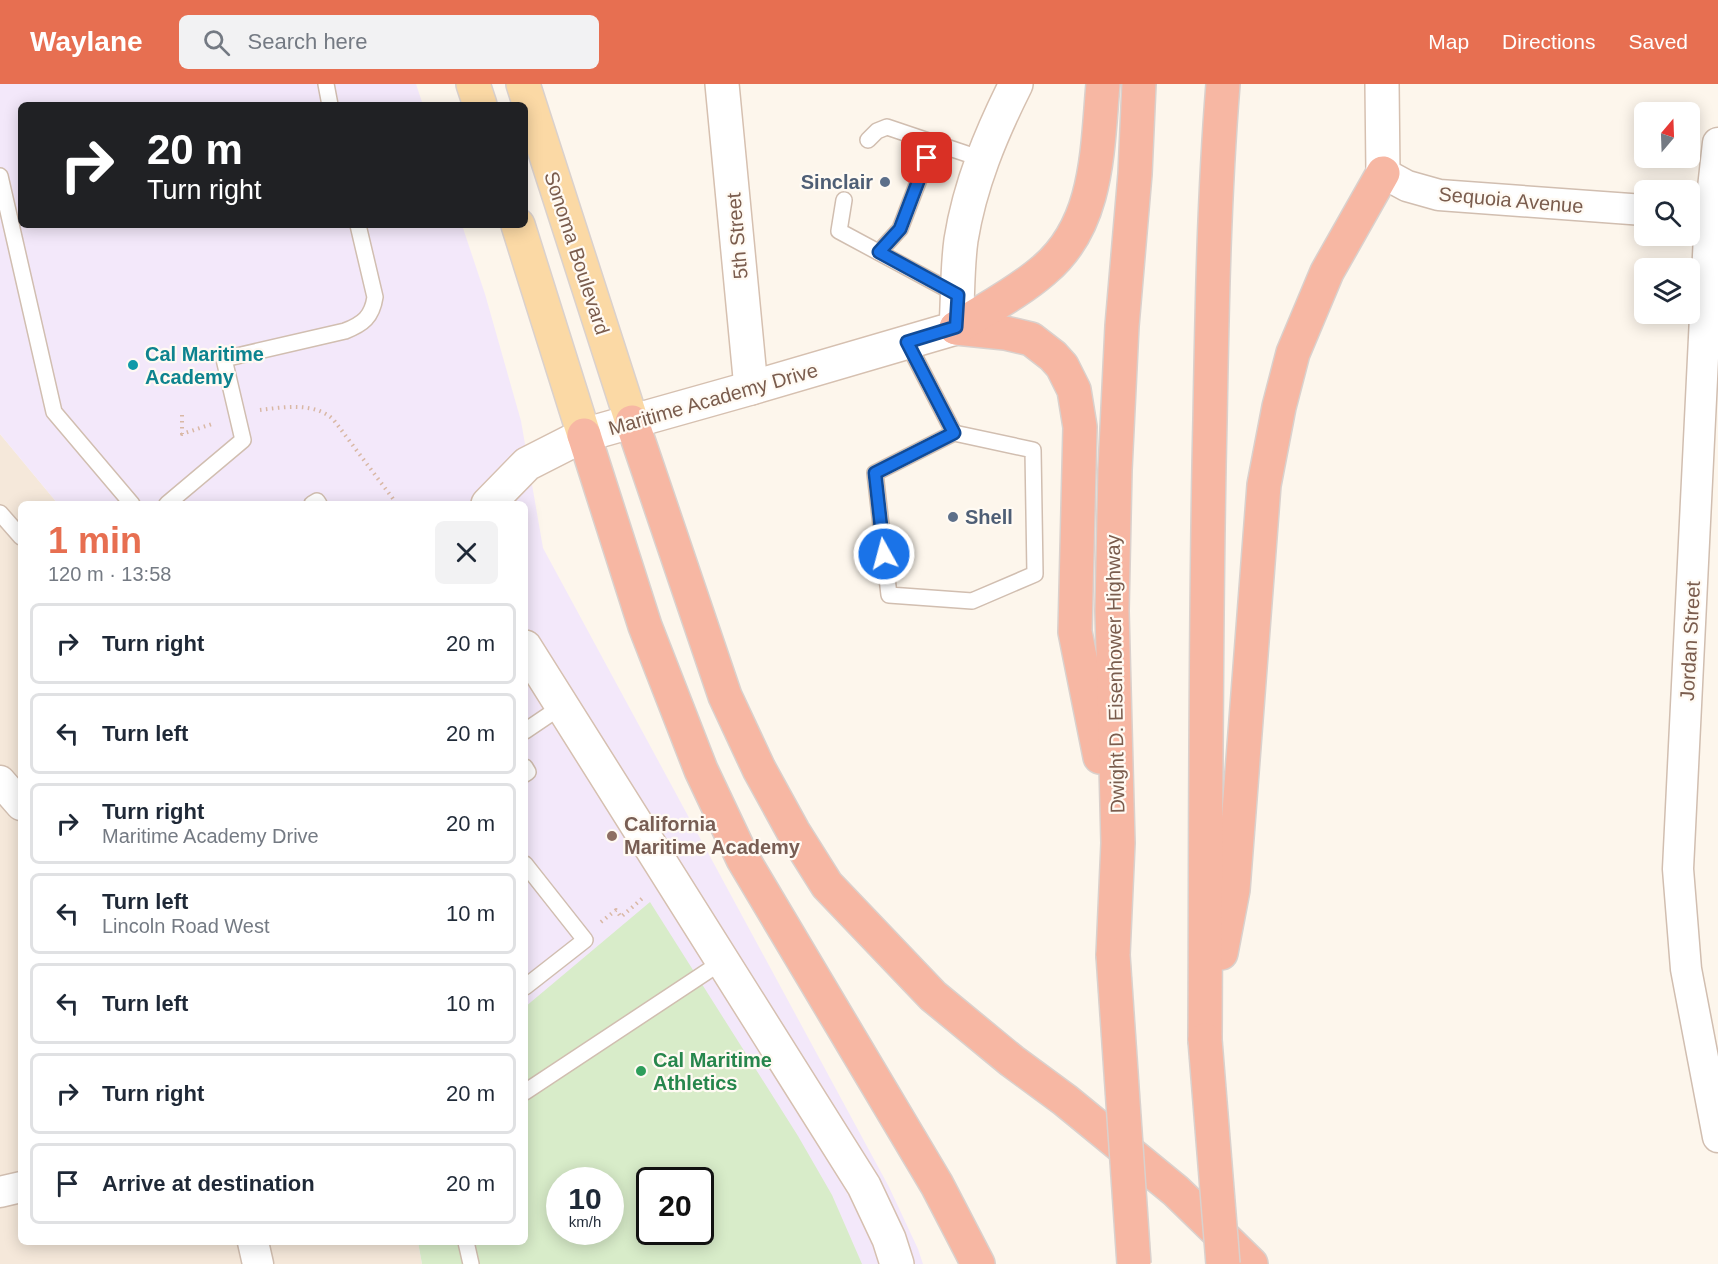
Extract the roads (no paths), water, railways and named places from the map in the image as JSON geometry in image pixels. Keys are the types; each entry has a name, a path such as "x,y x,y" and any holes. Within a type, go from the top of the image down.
{"highway":[{"path":"956,327 1044,271 1071,240 1092,187 1103,84"},
{"name":"Dwight D. Eisenhower Highway","path":"1134,1264 1113,955 1118,843 1112,611 1115,470 1122,326 1135,174 1139,84"},
{"path":"1223,1264 1205,1040 1208,526 1212,327 1219,140 1224,84"},
{"path":"1205,1040 1233,890 1264,485 1279,407 1293,353 1327,272 1383,173"},
{"path":"956,327 1005,333 1031,339 1053,356 1065,372 1074,390 1080,427 1075,632 1118,843"},
{"path":"632,422 725,696 759,769 793,831 827,885 933,996 1176,1191 1251,1264"},
{"path":"584,435 645,626 701,770 734,840 937,1185 978,1264"}],"main road":[{"path":"473,84 479,102"},
{"name":"Sonoma Boulevard","path":"523,84 632,422"},
{"path":"519,228 584,435"}],"street":[{"name":"5th Street","path":"722,84 751,388"},
{"path":"956,327 963,233 972,190 992,134 1016,84"},
{"path":"1382,84 1383,173"},
{"name":"Jordan Street","path":"1718,143 1706,215 1678,869 1686,969 1718,1137"},
{"name":"Sequoia Avenue","path":"1383,173 1407,186 1439,195 1634,209"},
{"name":"Maritime Academy Drive","path":"491,501 527,464 584,435 956,327"},
{"path":"528,652 864,1186 889,1239 897,1264"},
{"path":"0,780 18,801"},
{"path":"0,1192 18,1188"},
{"path":"254,1245 258,1264"}],"lane":[{"path":"326,84 329,102"},
{"path":"868,140 877,131 887,128 982,159"},
{"path":"879,252 900,229 933,143"},
{"path":"0,176 54,412 129,501"},
{"path":"844,200 839,231 958,295"},
{"path":"171,501 243,440 224,359 345,331 368,319 375,297 359,228"},
{"path":"907,342 954,433"},
{"path":"954,433 1034,450 1035,574 972,601 889,595 875,473 954,433"},
{"path":"0,513 18,534"},
{"path":"528,728 562,706"},
{"path":"528,868 585,940 528,985"},
{"path":"528,1090 723,961"},
{"path":"467,1245 471,1264"}],"place":[{"name":"Sinclair","path":"885,182"},
{"name":"Cal Maritime Academy","path":"133,365"},
{"name":"Shell","path":"953,517"},
{"name":"California Maritime Academy","path":"612,836"},
{"name":"Cal Maritime Athletics","path":"641,1071"}]}
